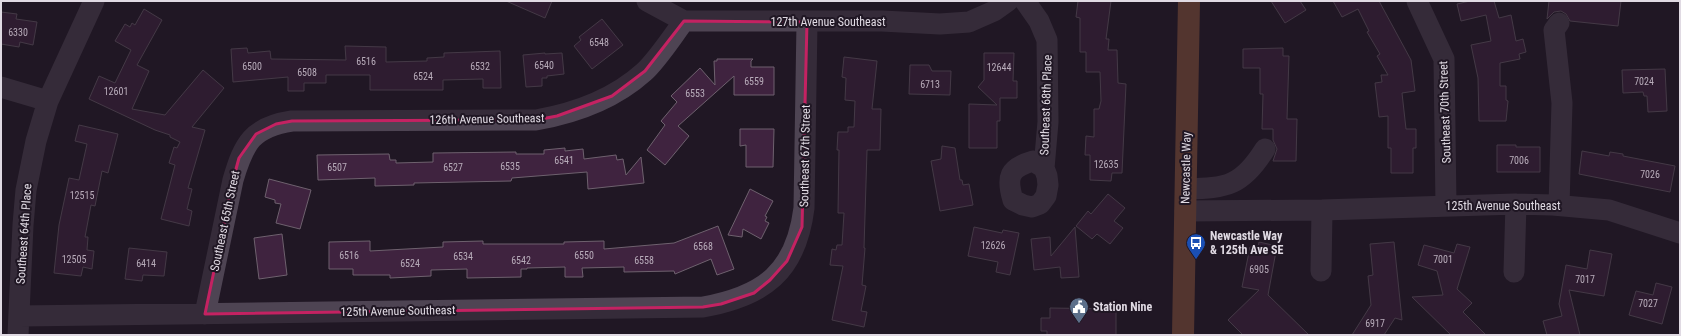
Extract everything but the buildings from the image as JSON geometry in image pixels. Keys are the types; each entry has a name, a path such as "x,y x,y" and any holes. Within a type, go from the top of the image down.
{"main road":[{"name":"Newcastle Way","path":"1183,335 1189,1"}],"street":[{"name":"Southeast 64th Place","path":"18,325 26,190 36,141 48,101 94,1"},
{"name":"127th Avenue Southeast","path":"647,1 684,21 882,21 940,24 969,22 994,11 1008,1"},
{"name":"Southeast 68th Place","path":"1025,1 1039,21 1047,40 1048,122 1044,168"},
{"name":"Southeast 70th Street","path":"1416,1 1444,59 1446,206"},
{"name":"126th Avenue Southeast","path":"256,134 276,124 292,121 536,120 557,116 587,107 612,96 645,72 684,21"},
{"name":"Southeast 67th Street","path":"770,280 787,261 795,247 802,227 804,208 807,22"},
{"path":"1558,205 1562,103 1554,30 1559,23"},
{"path":"1,87 48,101"},
{"name":"Southeast 65th Street","path":"205,314 239,158 256,134"},
{"path":"1186,189 1214,188 1241,178 1254,168 1265,149"},
{"path":"1514,272 1516,204"},
{"name":"125th Avenue Southeast","path":"1185,211 1322,210 1516,204 1558,205 1609,210 1680,233"},
{"path":"1321,271 1322,210"},
{"name":"125th Avenue Southeast","path":"18,325 205,314 703,307 736,300 754,293 770,280"}],"highlighted area":[{"path":"684,21 807,22 802,227 787,261 770,280 754,293 721,304 703,307 205,314 239,158 256,134 276,124 292,121 536,120 557,116 612,96 645,71"}],"place":[{"name":"Newcastle Way & 125th Ave SE","path":"1196,260"},
{"name":"Station Nine","path":"1079,324"}]}
